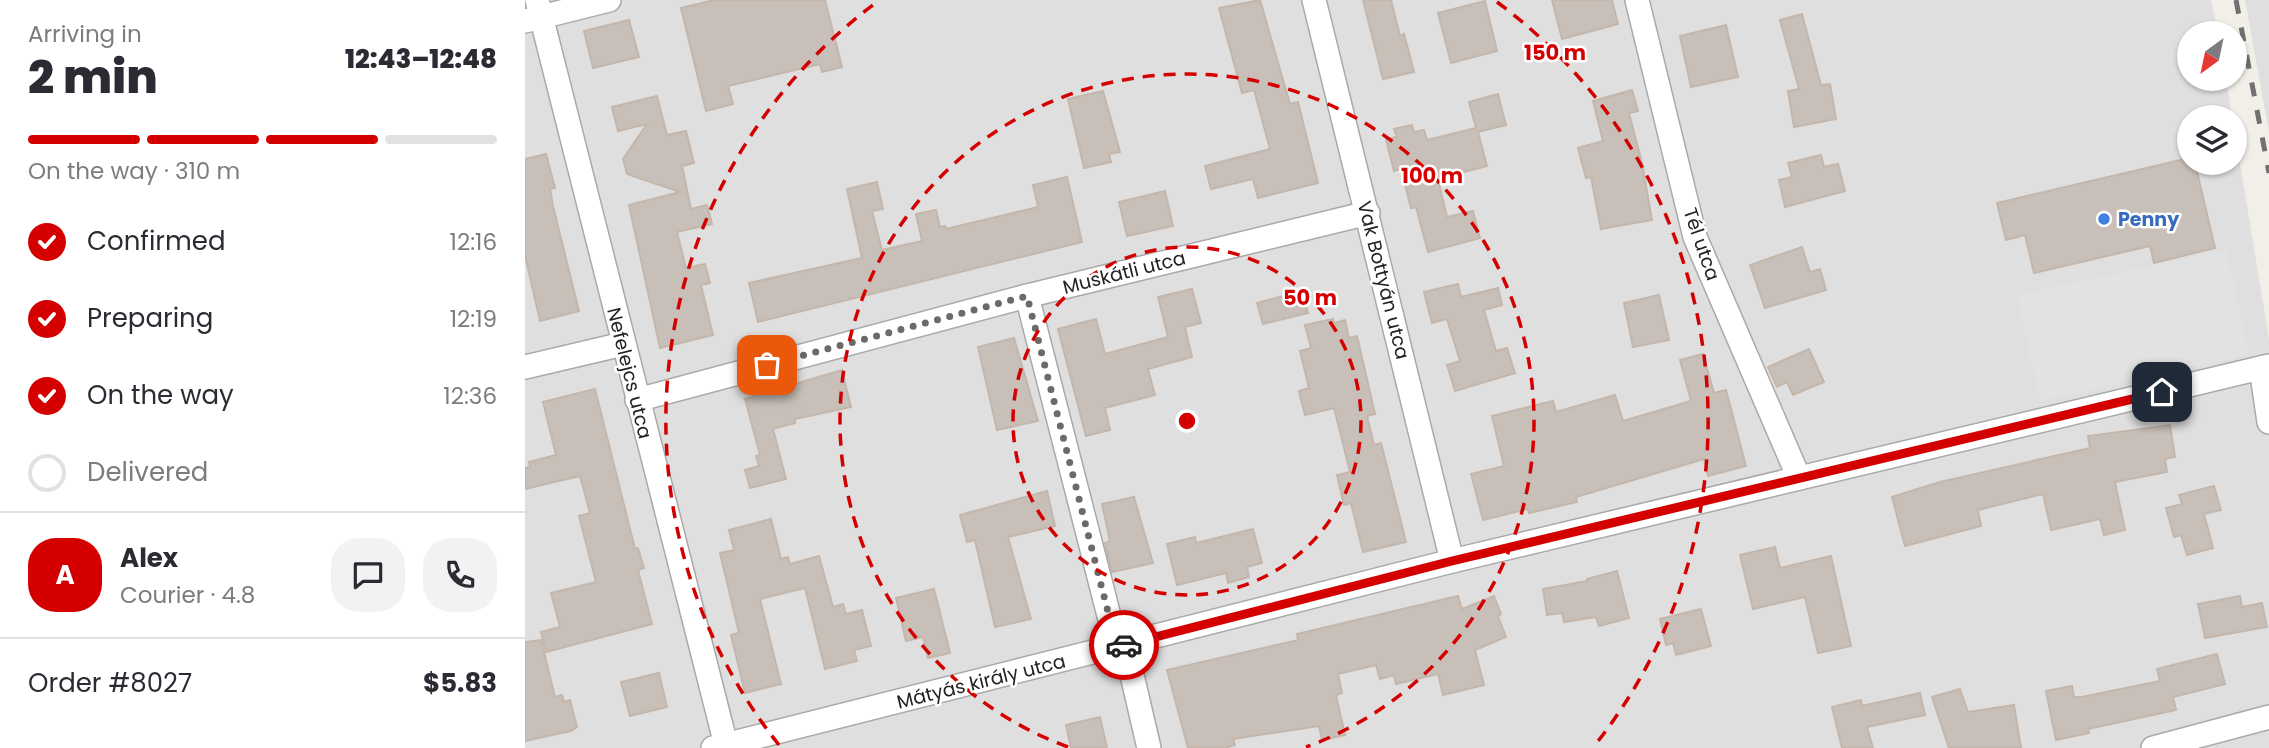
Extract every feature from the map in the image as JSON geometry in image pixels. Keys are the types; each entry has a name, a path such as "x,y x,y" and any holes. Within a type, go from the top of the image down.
{"street":[{"path":"535,13 609,0"},
{"name":"Vak Bottyán utca","path":"1314,0 1452,561"},
{"name":"Tél utca","path":"1637,0 1695,237 1799,478"},
{"name":"Nefelejcs utca","path":"535,13 623,344 720,746"},
{"name":"Muskátli utca","path":"637,400 1027,296 1367,213"},
{"path":"1027,296 1149,748"},
{"path":"525,367 623,344"},
{"path":"2265,367 2269,422"},
{"name":"Mátyás király utca","path":"720,746 1452,561 2265,367"},
{"path":"2153,748 2269,718"}],"shaded area":[{"path":"525,0 2211,0 2215,21 2177,21 2177,91 2228,91 2230,105 2177,105 2177,175 2242,175 2269,339 2269,748 525,748"},
{"path":"2245,0 2269,0 2269,132"},
{"path":"2226,250 2249,354 2040,401 2017,295"}],"building":[{"path":"714,0 825,0 842,67 822,72 820,64 728,86 733,104 706,111 681,8"},
{"path":"1260,0 1290,104 1298,102 1318,183 1258,198 1253,179 1211,189 1205,166 1270,149 1254,90 1242,93 1219,8"},
{"path":"1363,0 1391,0 1400,36 1404,34 1414,72 1383,79"},
{"path":"1552,0 1612,0 1618,24 1562,39"},
{"path":"1485,1 1497,51 1451,63 1438,13"},
{"path":"1802,14 1821,85 1830,84 1836,119 1794,127 1788,91 1799,89 1780,20"},
{"path":"629,20 639,57 593,68 584,31"},
{"path":"1726,25 1738,77 1691,87 1680,36"},
{"path":"1632,90 1638,111 1629,113 1642,163 1652,220 1601,229 1591,177 1586,178 1578,148 1603,141 1593,101"},
{"path":"1103,91 1120,152 1109,154 1111,162 1084,168 1068,99"},
{"path":"1498,94 1506,125 1478,132 1487,166 1438,179 1447,217 1473,211 1480,238 1428,252 1416,207 1411,208 1401,169 1394,171 1386,139 1397,137 1394,129 1412,125 1414,132 1424,130 1427,140 1476,128 1469,102"},
{"path":"657,96 667,135 686,131 694,163 682,166 691,209 707,205 712,224 677,232 686,268 705,264 710,283 701,285 713,335 660,348 629,205 680,192 627,174 623,159 647,124 618,131 612,107"},
{"path":"546,154 555,188 550,189 553,206 579,311 540,321 525,255 525,159"},
{"path":"1821,155 1824,167 1838,164 1845,191 1785,207 1779,180 1792,177 1788,163"},
{"name":"Penny","path":"2177,161 2177,175 2198,175 2215,248 2154,263 2150,246 2034,273 2025,235 2006,240 1997,203"},
{"path":"1067,177 1082,242 758,322 749,283 862,258 847,189 877,182 883,209 872,211 882,250 922,241 916,214 936,210 940,227 945,226 946,229 1038,207 1033,185"},
{"path":"1165,191 1173,226 1127,236 1119,202"},
{"path":"1802,247 1810,272 1820,269 1826,290 1765,308 1750,265"},
{"path":"1458,284 1461,297 1498,288 1502,305 1484,310 1496,351 1507,348 1515,373 1455,391 1447,365 1460,361 1447,319 1432,323 1424,292"},
{"path":"1192,289 1201,323 1185,327 1192,357 1148,369 1155,395 1105,408 1110,430 1086,436 1058,329 1096,319 1105,354 1168,337 1158,297"},
{"path":"1302,291 1308,313 1263,324 1257,303"},
{"path":"1659,295 1669,340 1633,347 1624,303"},
{"path":"1333,319 1334,323 1345,320 1349,338 1357,336 1375,414 1367,416 1374,445 1381,443 1406,542 1363,552 1351,503 1344,505 1337,475 1350,472 1334,408 1305,415 1299,391 1309,388 1300,351 1311,348 1305,325"},
{"path":"1014,338 1038,421 997,430 978,347"},
{"path":"1809,349 1824,382 1793,395 1787,382 1777,387 1768,367"},
{"path":"1703,354 1714,393 1726,390 1746,466 1708,476 1704,459 1576,497 1577,502 1529,513 1528,509 1483,520 1471,474 1504,466 1492,416 1553,401 1556,412 1615,395 1623,421 1691,401 1680,360"},
{"path":"842,370 851,407 795,419 795,423 773,429 786,479 750,488 745,470 759,466 756,456 760,455 745,399"},
{"path":"595,389 635,549 638,548 644,568 638,570 652,624 546,652 541,632 560,627 551,593 596,582 579,516 590,513 580,476 525,489 525,468 530,467 529,462 556,455 543,402"},
{"path":"2170,425 2175,457 2165,459 2167,472 2115,482 2125,530 2104,535 2100,519 2051,530 2043,494 1978,510 1981,526 1905,546 1892,497 1940,482 2090,448 2088,436"},
{"path":"2214,486 2221,510 2204,514 2213,548 2187,555 2181,535 2174,537 2166,508 2182,504 2179,495"},
{"path":"1047,491 1055,526 1008,537 1031,619 995,627 975,540 967,542 960,515"},
{"path":"1134,497 1153,563 1112,572 1105,543 1110,541 1102,504"},
{"path":"771,519 781,559 788,557 790,564 819,556 833,607 843,604 846,614 862,610 871,646 854,650 857,661 825,669 805,588 760,599 781,684 745,693 731,635 739,633 720,553 734,550 729,530"},
{"path":"1253,529 1262,563 1247,567 1249,577 1228,583 1226,573 1177,585 1167,544 1195,537 1196,543"},
{"path":"1775,547 1780,568 1831,556 1851,646 1818,653 1805,597 1753,609 1740,555"},
{"path":"1617,571 1629,618 1599,626 1596,617 1564,622 1562,613 1547,615 1543,589 1587,581"},
{"path":"934,589 950,653 928,658 923,637 906,641 896,598"},
{"path":"1458,596 1462,609 1494,596 1501,614 1498,616 1506,637 1475,650 1484,685 1443,695 1438,674 1396,684 1394,675 1380,679 1376,665 1338,674 1342,693 1336,695 1345,735 1322,740 1319,726 1233,739 1235,745 1224,748 1188,748 1167,670 1298,640 1297,634"},
{"path":"2240,596 2242,607 2262,603 2267,627 2205,638 2198,604"},
{"path":"1701,609 1711,646 1676,655 1673,643 1666,645 1660,619"},
{"path":"541,640 555,697 562,695 564,702 570,700 577,727 571,731 525,741 525,642"},
{"path":"2217,654 2225,684 2173,697 2176,710 2088,729 2089,733 2056,740 2046,691 2072,686 2074,697 2082,697 2160,681 2157,669"},
{"path":"659,673 667,707 630,716 621,682"},
{"path":"1960,689 1968,712 2014,705 2021,748 1949,748 1932,697"},
{"path":"1920,693 1925,715 1867,727 1873,748 1842,748 1832,707 1861,700 1862,706"},
{"path":"1100,717 1107,748 1071,748 1066,725"}],"railway":[{"path":"2236,0 2269,173"}],"way so far":[{"path":"767,365 1027,296 1117,647 1124,645"}],"place":[{"name":"Penny","path":"2104,219"}],"route":[{"path":"1124,645 1452,561 2162,392"}]}
